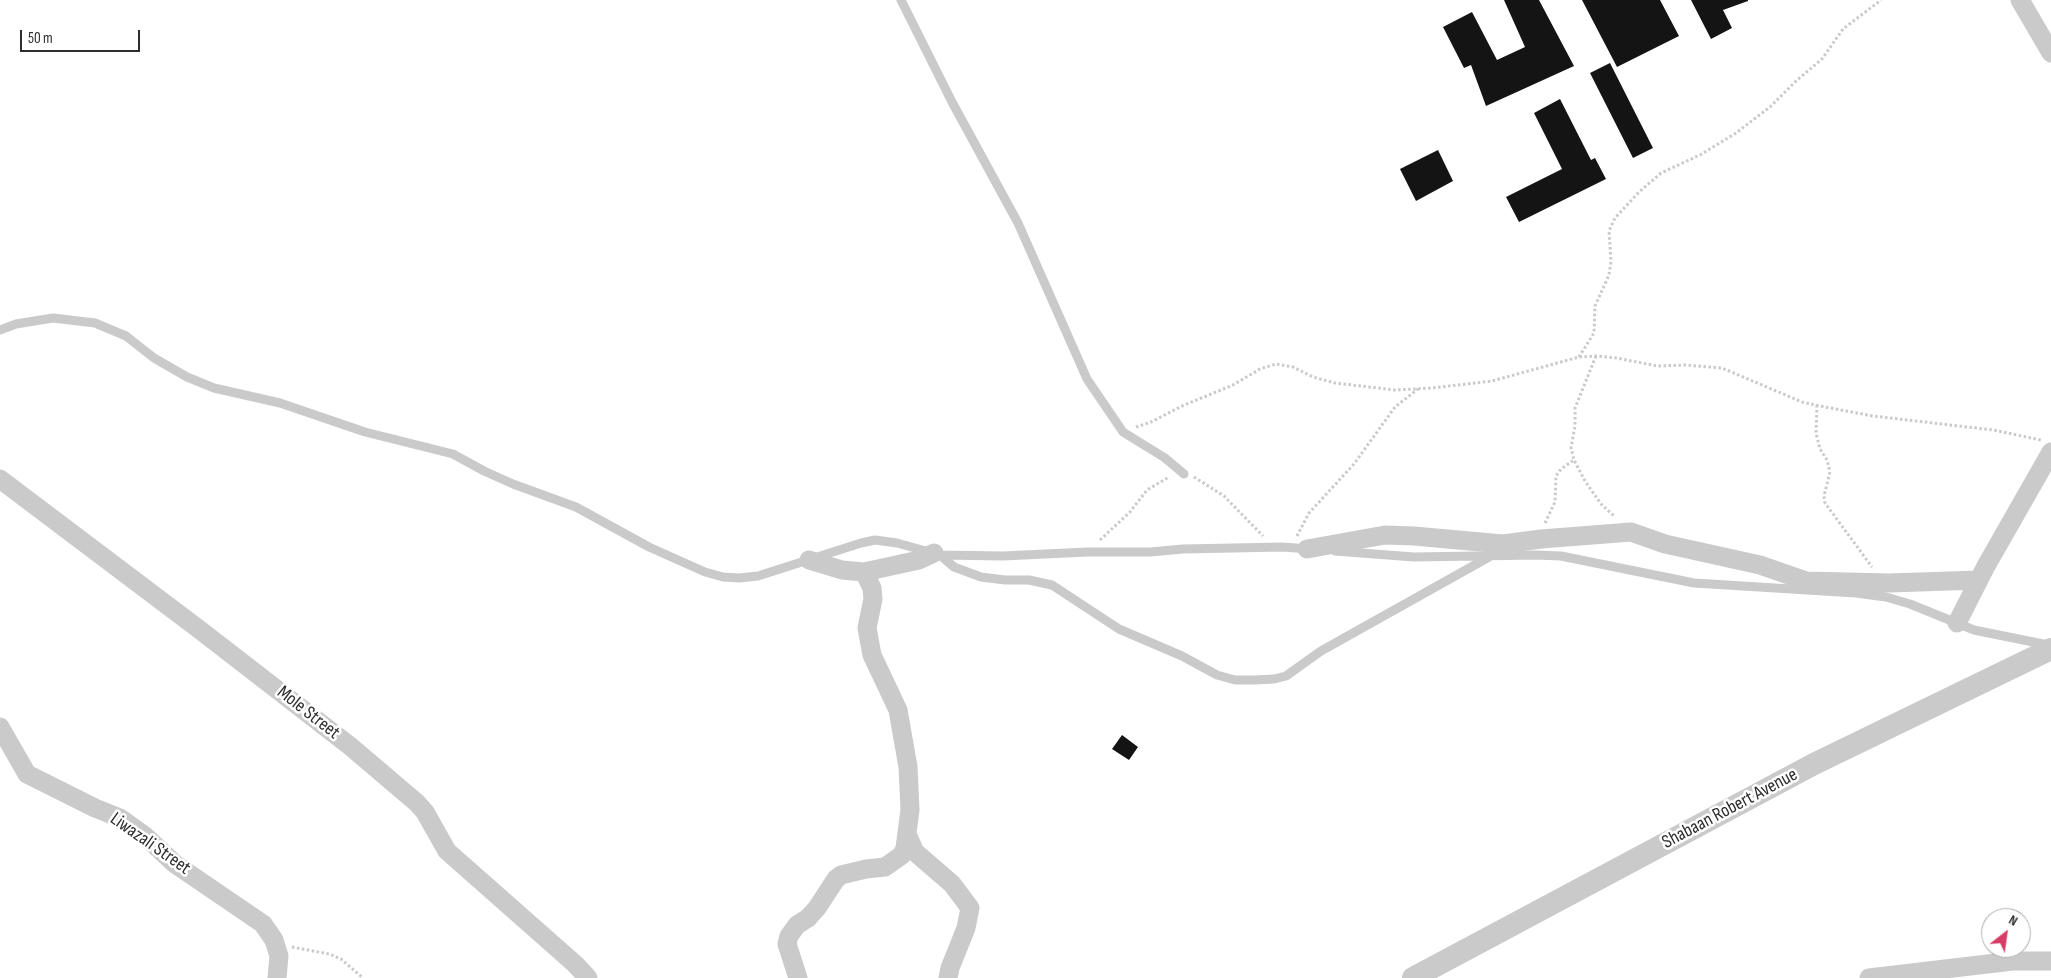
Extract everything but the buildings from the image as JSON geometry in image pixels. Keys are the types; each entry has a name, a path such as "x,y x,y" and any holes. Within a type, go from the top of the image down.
{"street":[{"path":"2020,0 2051,52"},
{"path":"1958,623 2049,446"},
{"name":"Mole Street","path":"0,478 232,654 350,746 410,796 425,812 447,852 575,964 588,978"},
{"path":"1299,548 1385,535 1491,543 1631,532 1665,544 1760,565 1806,581 1885,583 1979,580"},
{"path":"809,560 842,570 864,572 919,560 937,554"},
{"path":"798,978 787,944 792,931 816,908 836,879 842,875 866,869 885,867 896,860 904,852 907,834 910,810 908,767 898,710 872,655 867,628 872,588 864,572"},
{"name":"Shabaan Robert Avenue","path":"1413,978 1814,764 2051,647"},
{"name":"Liwazali Street","path":"0,727 27,774 127,823 145,836 175,864 263,924 275,944 279,956 276,978"},
{"path":"907,834 915,852 952,884 970,908 966,928 950,968 948,978"},
{"path":"1869,978 2013,961 2051,961"}],"lane":[{"path":"901,0 952,102 1018,223 1087,379 1124,432 1165,458 1184,474"},
{"path":"0,330 16,324 53,318 95,323 126,336 154,358 188,377 214,388 280,403 365,432 453,454 513,484 576,507 649,548 714,574 739,578 758,576 875,540 897,543 937,554 1019,556 1087,552 1150,552 1183,549 1274,547 1414,557 1561,556 1694,582 1856,593 1886,597 2001,637 2051,647"},
{"path":"937,554 954,567 981,577 1029,580 1052,586 1119,629 1182,656 1217,675 1235,680 1274,679 1286,676 1321,651 1491,556"}],"path":[{"path":"1578,357 1594,333 1595,306 1609,275 1611,262 1609,231 1615,218 1639,192 1661,173 1700,155 1736,133 1770,107 1796,80 1822,60 1842,29 1881,0"},
{"path":"1124,432 1151,422 1182,406 1232,385 1260,369 1276,364 1293,367 1313,377 1335,382 1395,390 1492,381 1516,376 1578,357 1596,356 1657,366 1708,366 1722,368 1802,402 1873,416 1993,430 2049,446"},
{"path":"1596,356 1575,408 1575,426 1571,448 1574,460 1585,481 1601,504 1631,532"},
{"path":"1299,548 1302,523 1354,464 1395,408 1418,389"},
{"path":"1817,405 1816,433 1820,449 1827,460 1830,472 1824,496 1825,503 1885,583"},
{"path":"1534,540 1553,507 1556,476 1561,469 1574,460"},
{"path":"1087,552 1130,512 1146,490 1171,476 1184,474 1197,478 1224,496 1274,547"},
{"path":"275,944 329,954 341,959 363,978"}]}
